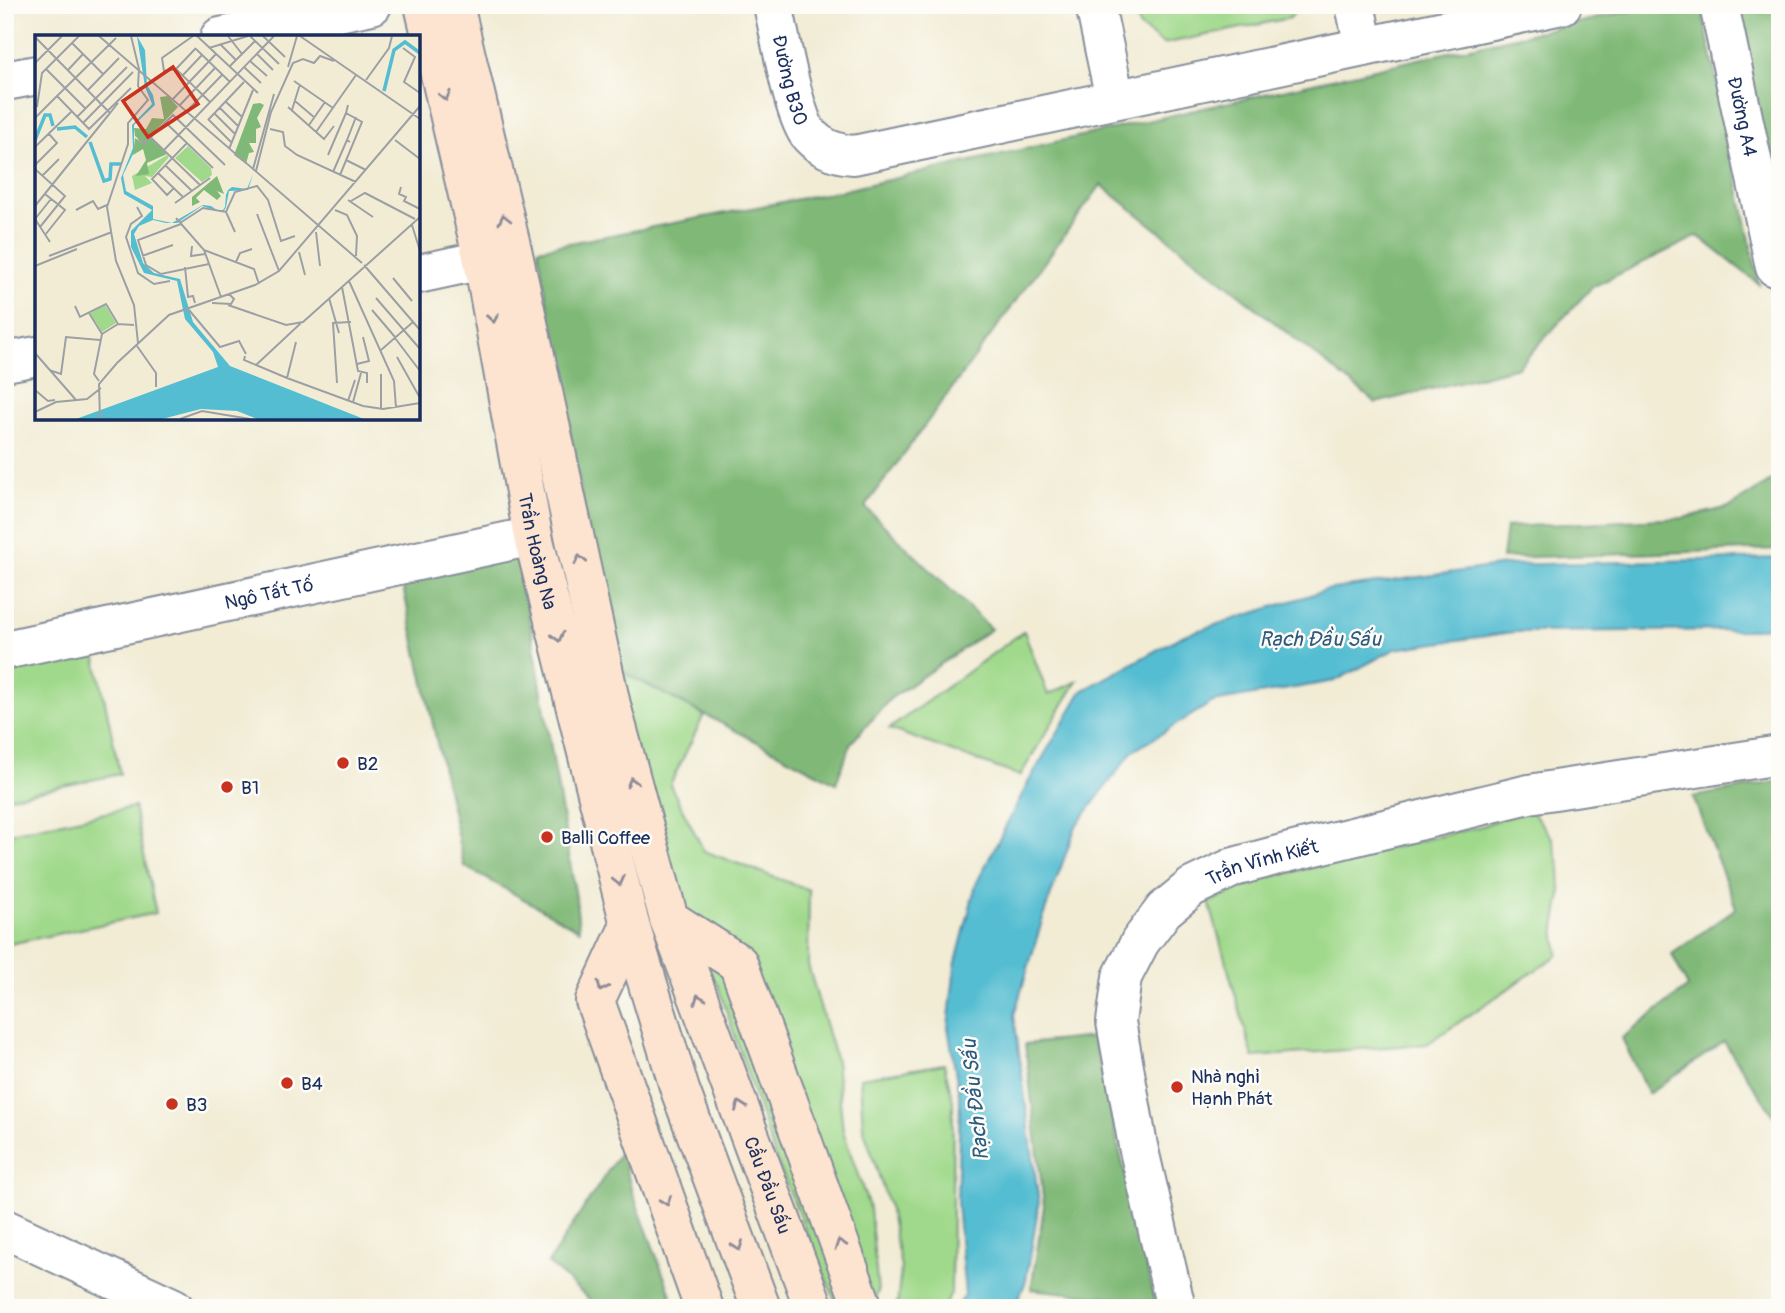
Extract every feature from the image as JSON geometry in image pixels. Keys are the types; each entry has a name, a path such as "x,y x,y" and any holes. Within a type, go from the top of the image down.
{"main road":[{"name":"Trần Hoàng Na","path":"424,5 483,260 533,536 630,925 680,1090 761,1308"},
{"name":"Trần Hoàng Na","path":"454,5 513,254 611,705 669,919 724,1062"},
{"path":"669,919 738,963 863,1308"},
{"path":"630,925 595,1001 704,1308"},
{"name":"Cầu Đầu Sấu","path":"724,1062 814,1308"}],"street":[{"path":"230,35 372,5"},
{"name":"Đường B30","path":"773,5 799,118 810,135 823,147 839,154 854,155 1115,99"},
{"path":"1095,5 1115,99 1562,5"},
{"path":"1355,5 1364,47"},
{"name":"Đường A4","path":"1719,5 1774,267"},
{"path":"5,81 35,75"},
{"path":"420,274 483,260"},
{"path":"5,362 35,356"},
{"name":"Ngô Tất Tố","path":"5,650 533,536"},
{"name":"Trần Vĩnh Kiết","path":"1176,1308 1138,1146 1116,1022 1122,977 1140,942 1164,910 1192,887 1234,867 1295,851 1529,794 1780,755"},
{"path":"5,1229 174,1308"}],"green space":[{"path":"1172,5 1300,5 1290,18 1163,44 1139,26 1136,13"},
{"path":"1655,5 1701,5 1759,284 1698,236 1592,287 1518,367 1376,403 1101,185 865,507 991,629 890,699 851,743 836,783 611,666 538,249 840,191"},
{"path":"1736,5 1780,5 1780,245"},
{"path":"1777,477 1780,481 1780,549 1502,558 1506,527 1683,518 1730,507"},
{"path":"519,555 579,930 464,866 402,583"},
{"path":"1024,631 1048,695 1077,681 1020,776 889,729"},
{"path":"94,649 120,774 5,798 5,667"},
{"path":"611,666 704,715 670,785 704,851 809,890 808,965 836,1061 843,1131 870,1210 878,1292 871,1308 838,1308 774,1154 718,986 684,932 641,897"},
{"path":"1780,781 1780,1125 1724,1042 1648,1094 1622,1038 1688,987 1672,954 1736,908 1693,797"},
{"path":"134,807 156,913 5,945 5,834"},
{"path":"1529,807 1552,838 1560,868 1561,895 1555,927 1558,955 1427,1044 1253,1057 1209,902 1266,878 1482,826"},
{"path":"1093,1037 1155,1302 1031,1289 1044,1206 1025,1044"},
{"path":"944,1064 953,1101 951,1293 943,1308 897,1308 901,1267 889,1207 863,1127 860,1078"},
{"path":"621,1151 632,1191 676,1308 599,1308 548,1263"}],"water":[{"name":"Rạch Đầu Sấu","path":"1780,558 1780,625 1748,630 1514,632 1395,649 1335,681 1213,702 1132,752 1076,826 1045,911 1014,1015 1039,1203 1026,1281 1015,1308 956,1308 965,1295 957,1204 960,1100 948,1027 955,966 976,884 1029,781 1082,691 1184,635 1326,590 1505,565"}],"place":[{"name":"B2","path":"343,763"},
{"name":"B1","path":"227,787"},
{"name":"Balli Coffee","path":"547,837"},
{"name":"B4","path":"287,1083"},
{"name":"Nhà nghỉ Hạnh Phát","path":"1177,1087"},
{"name":"B3","path":"172,1104"}]}
